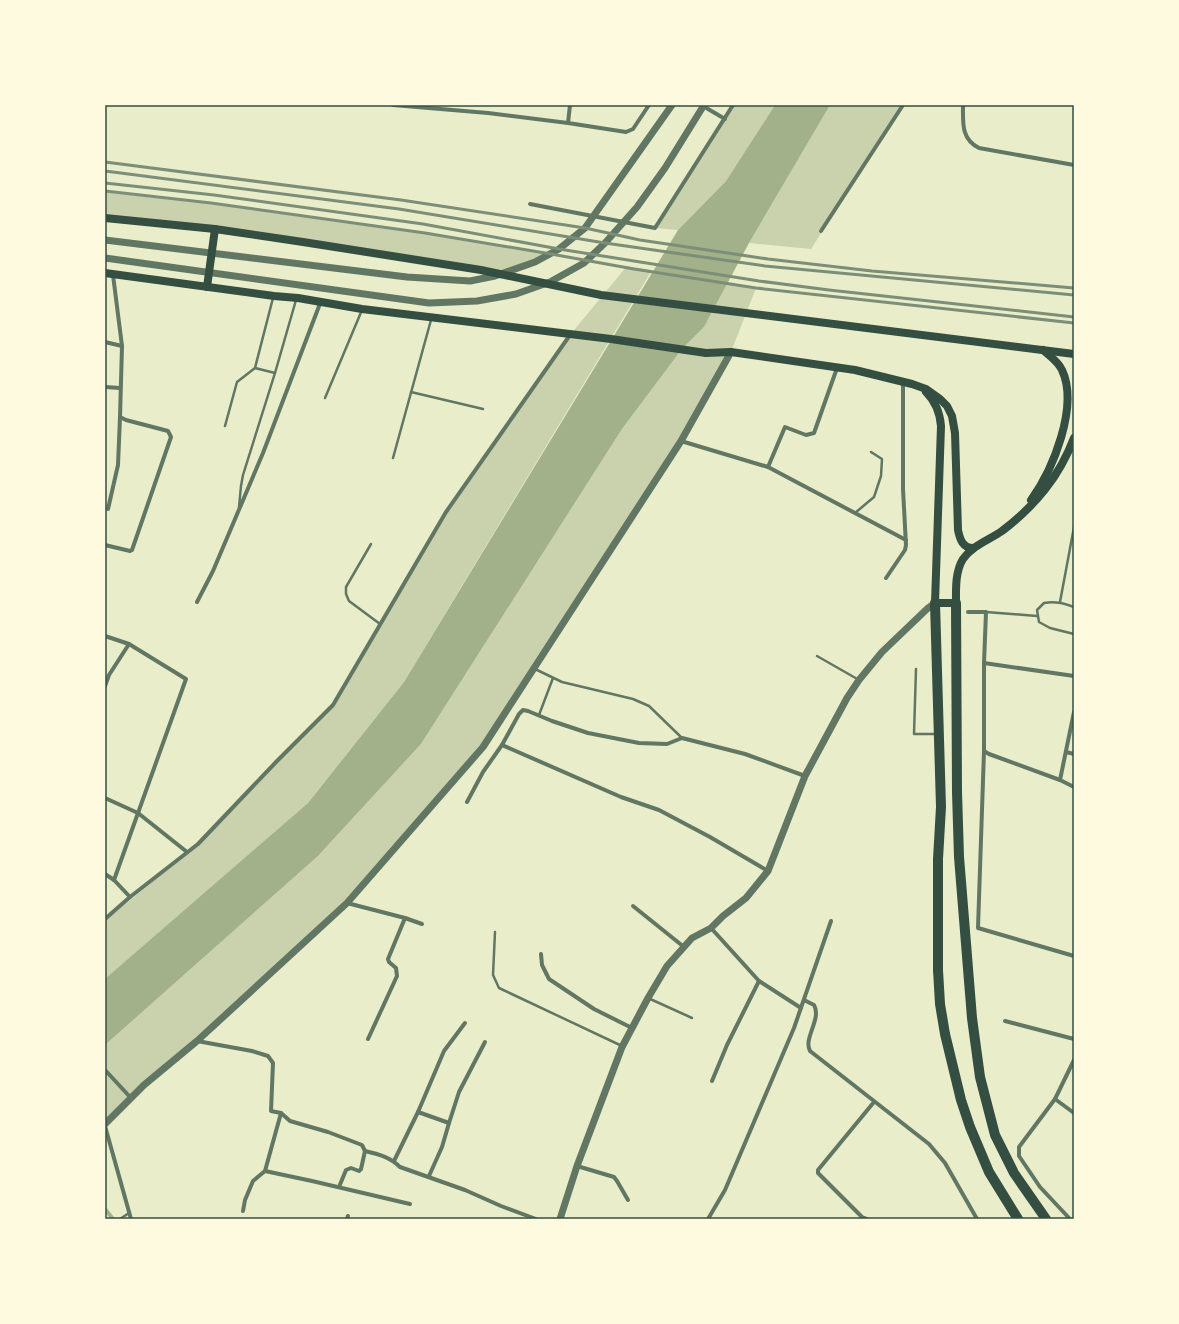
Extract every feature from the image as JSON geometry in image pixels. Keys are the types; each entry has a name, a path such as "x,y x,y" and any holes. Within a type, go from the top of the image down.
{"highway":[{"path":"935,603 941,807 938,859 938,962 940,1004 945,1034 957,1085 970,1127 989,1172 1018,1219"},
{"path":"956,603 957,792 959,857 972,1018 980,1077 995,1135 1014,1173 1046,1219"}],"main road":[{"path":"105,218 215,229 481,270 602,294 1074,354"},
{"path":"207,287 215,229"},
{"path":"109,274 321,301 362,309 611,339 706,353 731,352 837,367 903,381 926,389 947,406 952,416 955,433 958,530 964,545 966,547 973,548"},
{"path":"1010,525 1030,502 1042,483 1055,453 1066,417 1068,402 1066,378 1054,359 1042,349"},
{"path":"912,384 924,390 931,397 936,404 941,422 935,603 956,603 957,579 959,568 963,559 973,548 993,537 1010,525 1035,501 1050,484 1063,463 1074,438"}],"street":[{"path":"393,105 488,113 626,132 633,129 649,105"},
{"path":"568,123 570,105"},
{"path":"105,240 407,277 470,281 495,276 546,256 571,241 585,228 672,105"},
{"path":"105,258 429,303 477,301 516,294 550,282 584,263 604,243 642,200 665,168 703,105 725,119"},
{"path":"530,204 655,228 733,105"},
{"path":"821,231 903,105"},
{"path":"963,105 965,133 971,144 979,148 1074,165"},
{"path":"108,509 118,465 122,346 109,274"},
{"path":"197,602 213,571 263,453 321,301"},
{"path":"105,919 130,897 198,844 333,705 446,512 570,335"},
{"path":"105,342 122,346"},
{"path":"131,1219 105,1125 144,1085 197,1041 347,903 483,747 681,441 731,352"},
{"path":"768,467 785,427 806,435 814,433 837,367"},
{"path":"886,578 904,550 906,540 903,489 903,381"},
{"path":"105,387 120,388"},
{"path":"105,544 130,551 134,546 171,437 168,431 120,417"},
{"path":"681,441 768,467 854,514 906,540"},
{"path":"560,1219 577,1166 622,1047 667,966 692,938 711,928 723,916 746,898 768,871 805,776 847,698 859,680 882,652 935,603"},
{"path":"968,612 986,612 984,663 984,751 978,928 1074,956"},
{"path":"105,636 129,644 186,679 114,880"},
{"path":"105,686 129,644"},
{"path":"984,663 1074,676"},
{"path":"467,802 483,772 502,745 519,714 523,710 588,733 640,744 667,744 682,738 745,754 805,776"},
{"path":"1060,780 1074,712"},
{"path":"502,745 621,797 659,810 710,837 768,871"},
{"path":"984,751 1060,780 1074,787"},
{"path":"1066,752 1074,754"},
{"path":"105,798 138,813 187,852"},
{"path":"105,874 114,880 130,897"},
{"path":"347,903 422,924"},
{"path":"634,906 684,947"},
{"path":"368,1039 396,976 396,968 389,962 388,959 405,918"},
{"path":"708,1219 726,1190 794,1028 831,921"},
{"path":"711,928 759,981 801,1008"},
{"path":"541,954 542,965 549,978 567,992 594,1009 632,1028"},
{"path":"712,1082 727,1045 759,981"},
{"path":"804,1000 814,1005 816,1011 808,1045 810,1051 929,1144 945,1163 977,1219"},
{"path":"1005,1021 1074,1039"},
{"path":"394,1161 418,1112 444,1052 464,1023"},
{"path":"197,1041 252,1051 268,1056 273,1063 271,1111 281,1113 290,1121 328,1132 362,1145 365,1151 361,1169 359,1171 351,1168 346,1170 339,1187"},
{"path":"429,1176 442,1147 459,1092 485,1042"},
{"path":"1070,1219 1040,1187 1019,1156 1019,1147 1055,1098 1074,1060"},
{"path":"105,1070 131,1098"},
{"path":"1055,1098 1074,1113"},
{"path":"864,1218 818,1173 818,1170 874,1102"},
{"path":"418,1112 449,1123"},
{"path":"242,1211 253,1180 265,1171 281,1113"},
{"path":"365,1151 394,1161 400,1167 429,1176 536,1219"},
{"path":"577,1166 614,1178 617,1180 628,1200"},
{"path":"265,1171 410,1204"},
{"path":"855,1219 864,1218"}],"lane":[{"path":"225,426 237,382 255,368 274,296"},
{"path":"239,511 243,474 275,373 294,304 298,298"},
{"path":"325,398 362,309"},
{"path":"393,458 432,318"},
{"path":"255,368 275,373"},
{"path":"411,392 483,409"},
{"path":"854,514 874,497 881,476 882,459 871,452"},
{"path":"1060,602 1074,527"},
{"path":"371,544 346,587 346,594 349,601 380,624"},
{"path":"1074,607 1060,602 1044,602 1037,610 1039,622 1044,626 1074,634"},
{"path":"986,612 1037,616"},
{"path":"818,656 859,680"},
{"path":"534,669 562,682 634,699 649,706 682,738"},
{"path":"916,669 914,734 938,734"},
{"path":"538,716 553,678"},
{"path":"495,932 493,975 499,988 622,1047"},
{"path":"648,998 692,1018"},
{"path":"120,1219 130,1212"}],"shaded area":[{"path":"733,105 775,105 726,181 678,230 655,228"},
{"path":"775,105 830,105 749,243 704,327 682,349 622,429 421,744 318,856 105,1045 105,979 308,803 404,682 678,230 726,181"},
{"path":"830,105 903,105 811,249 749,243"},
{"path":"105,192 254,209 403,230 551,254 499,274 303,242 105,218"},
{"path":"627,266 652,270 404,682 308,803 105,980 105,921 197,845 333,705 446,512 570,335"},
{"path":"727,284 756,288 731,352 681,441 498,724 347,903 105,1124 105,1045 318,856 421,744 622,429 682,349 704,327"}],"waterway":[{"path":"105,1209 113,1219"}],"railway":[{"path":"105,162 401,200 585,228 640,240 768,259 872,271 1074,288"},
{"path":"105,171 399,209 605,243 765,266 1074,295"},
{"path":"105,183 214,195 423,224 559,249 759,281 1074,317"},
{"path":"105,191 211,203 425,233 634,269 756,288 1074,323"}]}
